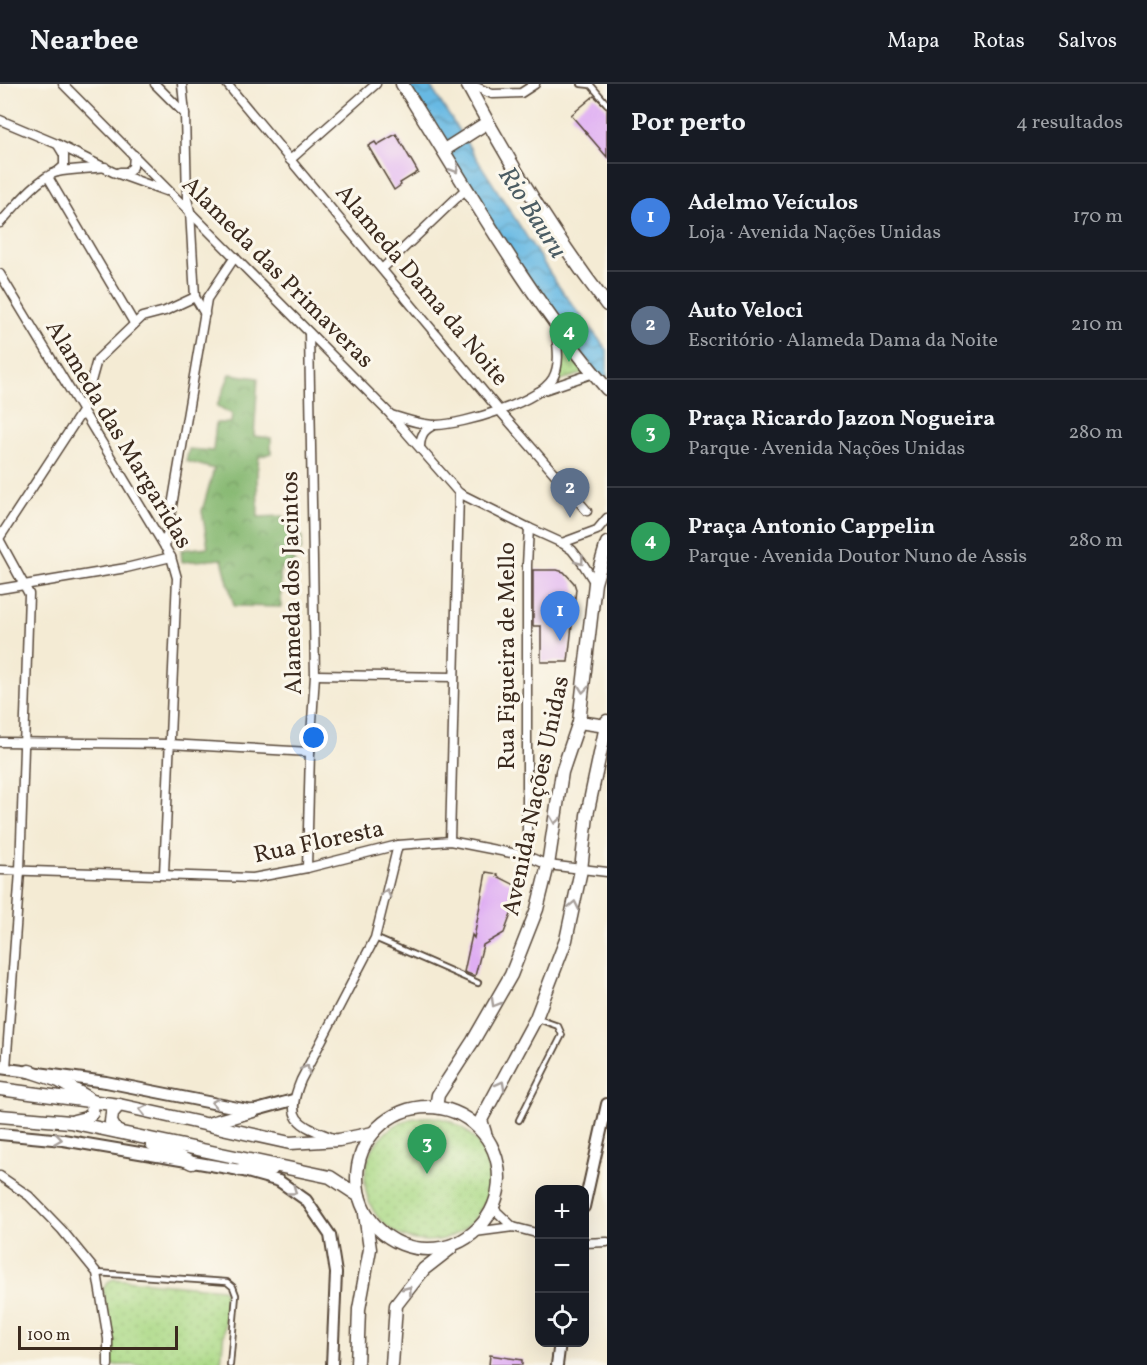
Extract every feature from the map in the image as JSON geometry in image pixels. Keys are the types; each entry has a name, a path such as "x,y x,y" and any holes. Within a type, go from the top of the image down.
{"main road":[{"path":"402,84 506,254 594,374 607,388"},
{"path":"468,84 488,122 552,228 605,300"},
{"path":"444,150 488,122"},
{"name":"Avenida Nações Unidas","path":"436,1107 438,1095 473,1041 511,975 537,909 548,865 562,772 579,722 595,583 607,543"},
{"path":"392,1365 396,1305 424,1269 475,1232 493,1208 499,1184 496,1160 481,1120 536,1018 566,940 581,870 587,815 607,721"},
{"path":"579,722 606,726"},
{"path":"29,1071 59,1081 93,1101"},
{"path":"0,1089 119,1105 290,1143 339,1140 373,1133"},
{"path":"70,1122 86,1118 92,1113 93,1101"},
{"path":"119,1105 112,1113 111,1122 116,1131 162,1148 192,1163"},
{"path":"349,1365 370,1249 365,1212 359,1196 357,1173 362,1152 373,1133 386,1120 401,1112 436,1107 464,1117 486,1137"},
{"path":"208,1124 253,1111"},
{"path":"0,1116 70,1122 330,1177 359,1196"},
{"path":"240,1170 288,1168"},
{"path":"365,1212 387,1237 402,1245 435,1250 456,1244"},
{"path":"357,1365 359,1309"}],"street":[{"name":"Alameda das Primaveras","path":"63,84 391,415 459,493 562,543"},
{"path":"155,84 185,114"},
{"path":"182,84 187,199 190,211 195,297 205,314"},
{"name":"Alameda Dama da Noite","path":"227,84 383,268 499,410 587,510"},
{"path":"290,160 376,84"},
{"path":"468,84 492,94 521,93 535,84"},
{"path":"0,120 109,169 169,192"},
{"path":"0,223 27,194 64,166 64,155 57,144"},
{"path":"56,173 109,169 127,172 133,167 134,155"},
{"path":"48,177 134,324"},
{"path":"383,268 467,188"},
{"path":"165,547 207,299 236,257"},
{"name":"Alameda das Margaridas","path":"0,274 171,557 177,578 164,874"},
{"path":"195,297 165,311 142,317 97,360 83,410 0,539 30,594 20,870 3,1068 106,1082 253,1111 293,1100"},
{"path":"535,393 553,378 558,360 555,322"},
{"name":"Alameda dos Jacintos","path":"307,868 310,752 315,675 309,333"},
{"path":"391,415 434,425 464,422 499,410 535,393 594,374"},
{"path":"420,446 420,437 424,430 434,425"},
{"path":"450,841 459,493"},
{"path":"562,543 597,530 607,518"},
{"name":"Rua Figueira de Mello","path":"527,856 529,528"},
{"path":"562,543 572,550 595,583"},
{"path":"0,589 126,568 171,557"},
{"path":"315,675 454,677"},
{"path":"0,742 169,744 310,752"},
{"name":"Rua Floresta","path":"0,870 253,878 307,868 398,845 450,841 527,856 548,865 607,872"},
{"path":"339,1140 308,1128 293,1112 293,1100 301,1080 375,938 398,845"},
{"path":"589,1188 607,1104"},
{"path":"0,1134 63,1140 240,1170 279,1180 306,1200 330,1235 336,1273 332,1365"},
{"path":"0,1176 29,1196 62,1230 97,1273 108,1339 108,1365"},
{"path":"493,1208 513,1227"},
{"path":"475,1232 513,1227 535,1233"},
{"path":"589,1243 607,1242"},
{"path":"557,1365 559,1347"}],"lane":[{"path":"581,84 590,84 607,104"},
{"path":"375,938 478,982"},
{"path":"519,1120 562,1035 558,1026 536,1018"},
{"path":"97,1273 226,1282 233,1287 236,1295 230,1365"}],"green space":[{"path":"560,342 585,373 557,381 562,362"},
{"path":"230,374 258,378 254,436 271,438 271,453 259,457 258,517 283,516 288,534 302,536 301,551 292,554 298,574 280,567 281,607 234,606 222,559 182,562 181,550 208,547 202,511 214,469 186,461 189,449 213,451 216,423 231,423 232,414 217,406"},
{"path":"427,1117 451,1122 471,1135 484,1155 489,1179 484,1203 471,1223 451,1236 427,1241 403,1236 383,1223 370,1203 365,1179 370,1155 383,1135 403,1122"},
{"path":"114,1279 223,1289 227,1295 221,1365 110,1365 111,1332 103,1289 109,1281"}],"water":[{"path":"403,84 429,84 557,284 607,350 607,387 535,290"}],"building":[{"path":"594,96 607,108 607,157 571,115"},
{"path":"396,134 418,172 400,183 401,185 394,190 368,146 375,142 377,145"},
{"path":"533,570 564,572 574,583 576,589 568,662 541,662 541,626 533,626"},
{"path":"486,872 498,874 497,876 521,888 504,933 483,945 475,976 464,972 472,935 474,938"},
{"path":"490,1355 522,1360 522,1365 489,1365"}],"place":[{"name":"Praça Antonio Cappelin","path":"569,362"},
{"name":"Auto Veloci","path":"570,518"},
{"name":"Adelmo Veículos","path":"560,641"},
{"name":"Praça Ricardo Jazon Nogueira","path":"427,1174"}],"water label":[{"name":"Rio Bauru","path":"532,213"}]}
